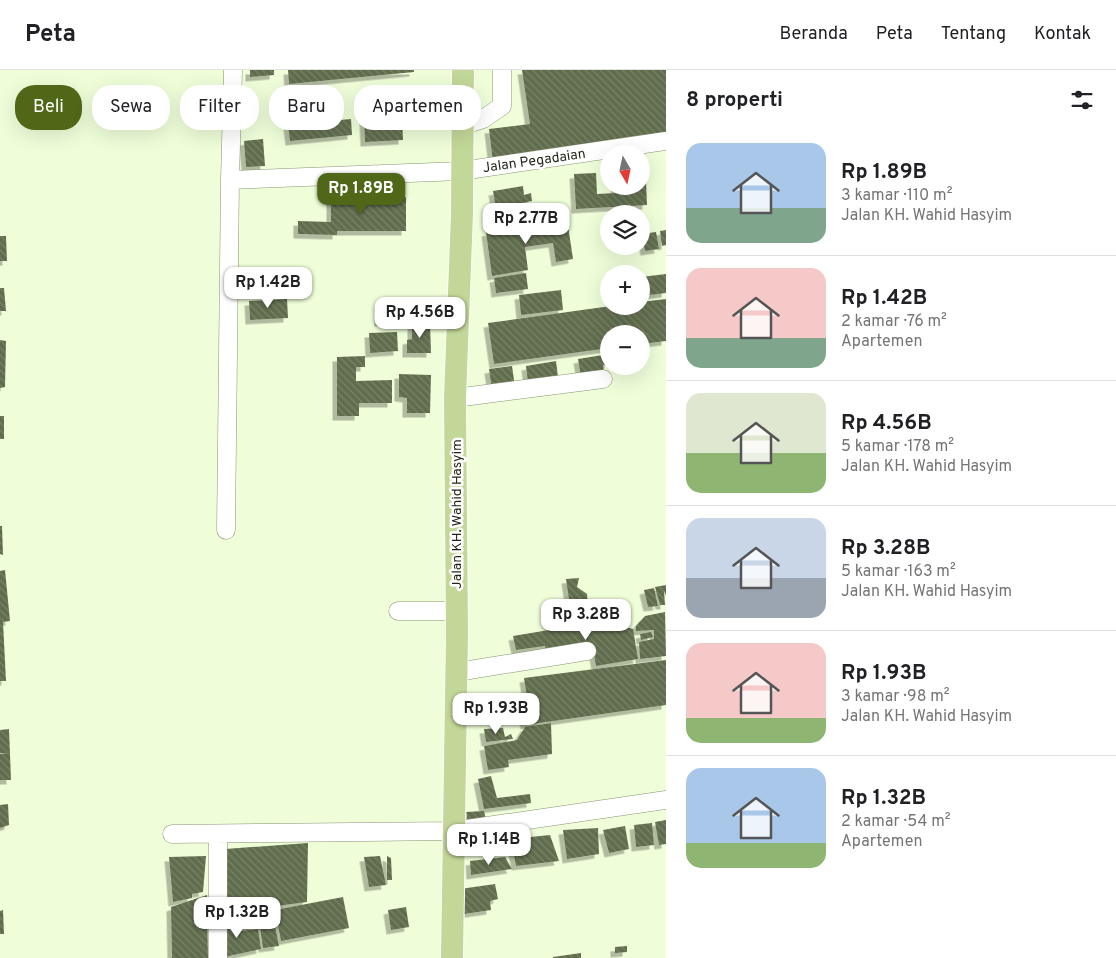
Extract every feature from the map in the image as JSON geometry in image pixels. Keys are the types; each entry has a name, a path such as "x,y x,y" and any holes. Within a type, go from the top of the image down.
{"main road":[{"name":"Jalan KH. Wahid Hasyim","path":"463,70 463,85"},
{"name":"Jalan KH. Wahid Hasyim","path":"452,958 456,672 455,398 462,130"}],"street":[{"path":"226,530 233,70"},
{"path":"481,120 502,106 502,70"},
{"name":"Jalan Pegadaian","path":"230,180 461,171 666,141"},
{"path":"455,398 603,379"},
{"path":"398,611 456,611"},
{"path":"456,672 587,651"},
{"path":"172,834 453,831 666,800"},
{"path":"218,834 218,958"}],"building":[{"path":"250,70 274,70 274,75 250,77"},
{"path":"288,70 414,70 414,72 289,84"},
{"path":"522,70 666,70 666,139 621,145 600,145 600,148 493,162 489,129 530,124"},
{"path":"351,119 352,135 290,141 289,130 344,130 344,120"},
{"path":"365,130 403,130 403,140 365,142"},
{"path":"263,139 265,166 246,167 244,141"},
{"path":"596,173 597,194 647,195 647,205 600,205 600,208 576,209 574,174"},
{"path":"523,186 524,195 531,193 532,201 496,208 493,191"},
{"path":"357,193 374,193 374,196 406,197 406,231 337,231 337,235 298,234 298,221 331,222 331,196 357,197"},
{"path":"555,209 556,219 535,222 534,212"},
{"path":"567,219 573,259 556,262 553,243 525,247 528,270 492,276 486,232"},
{"path":"666,230 666,245 662,246 660,231"},
{"path":"656,232 659,249 650,250 650,233"},
{"path":"0,236 6,236 7,261 0,261"},
{"path":"526,273 528,289 496,293 494,278"},
{"path":"666,274 666,293 650,295 650,276"},
{"path":"0,288 4,288 6,311 0,311"},
{"path":"561,290 563,310 521,315 519,295"},
{"path":"287,299 288,318 250,320 249,301"},
{"path":"666,299 666,341 650,343 650,325 600,325 600,349 494,364 488,323 600,308 600,315 650,315 650,301"},
{"path":"412,302 412,321 379,322 379,303"},
{"path":"412,324 430,324 431,353 407,353 407,340 412,339"},
{"path":"397,332 398,351 370,353 369,333"},
{"path":"0,340 6,341 5,387 0,388"},
{"path":"600,355 600,375 581,377 578,359"},
{"path":"365,356 365,367 356,367 356,381 392,380 392,403 359,403 359,416 337,416 337,357"},
{"path":"556,361 558,377 528,382 526,366"},
{"path":"512,366 515,387 492,390 489,369"},
{"path":"399,374 431,375 430,413 407,413 407,398 399,397"},
{"path":"0,416 4,416 4,439 0,439"},
{"path":"0,526 2,526 3,555 0,554"},
{"path":"5,570 10,621 3,622 6,681 0,681 0,571"},
{"path":"579,578 577,587 587,594 589,616 572,620 566,579"},
{"path":"666,585 666,596 664,591 665,605 660,605 655,587"},
{"path":"654,588 658,606 648,607 644,590"},
{"path":"665,612 666,656 640,659 639,642 654,639 654,630 636,631 636,626 645,616"},
{"path":"603,621 633,629 638,659 596,666 592,644 546,652 545,646 516,650 513,636"},
{"path":"651,632 653,637 641,640 640,634"},
{"path":"666,660 666,705 525,725 524,718 528,716 523,717 522,711 518,712 517,709 526,707 527,712 538,710 536,695 527,697 524,678"},
{"path":"476,699 479,715 467,717 464,701"},
{"path":"551,723 552,754 508,760 509,767 488,770 484,746 517,740 525,727"},
{"path":"503,728 505,737 511,734 513,739 486,742 484,729"},
{"path":"9,729 11,780 0,780 0,754 8,754 0,753 0,730"},
{"path":"491,776 497,798 530,794 531,803 484,809 478,779"},
{"path":"8,804 9,825 0,828 0,805"},
{"path":"484,811 486,820 468,822 466,812"},
{"path":"666,820 666,844 659,845 655,822"},
{"path":"652,823 654,845 636,847 634,825"},
{"path":"625,826 629,849 609,853 603,830"},
{"path":"598,828 599,854 567,859 563,830"},
{"path":"550,835 559,861 516,866 511,839"},
{"path":"308,843 307,902 223,913 225,849"},
{"path":"206,856 203,892 192,894 192,898 173,902 169,857"},
{"path":"380,856 386,885 369,887 364,857"},
{"path":"387,856 391,858 392,880 387,880"},
{"path":"505,857 512,869 471,875 470,861"},
{"path":"495,884 498,899 490,901 491,910 457,915 453,890"},
{"path":"207,895 208,958 172,958 171,907"},
{"path":"343,897 349,928 281,941 275,910"},
{"path":"406,907 409,927 391,930 388,910"},
{"path":"3,910 4,934 0,934 0,911"},
{"path":"272,911 279,946 263,948 260,927 242,927 241,915"},
{"path":"238,917 241,931 258,929 261,949 220,958 220,920"},
{"path":"627,946 627,952 615,953 615,947"},
{"path":"581,953 581,958 553,958 553,957"}]}
